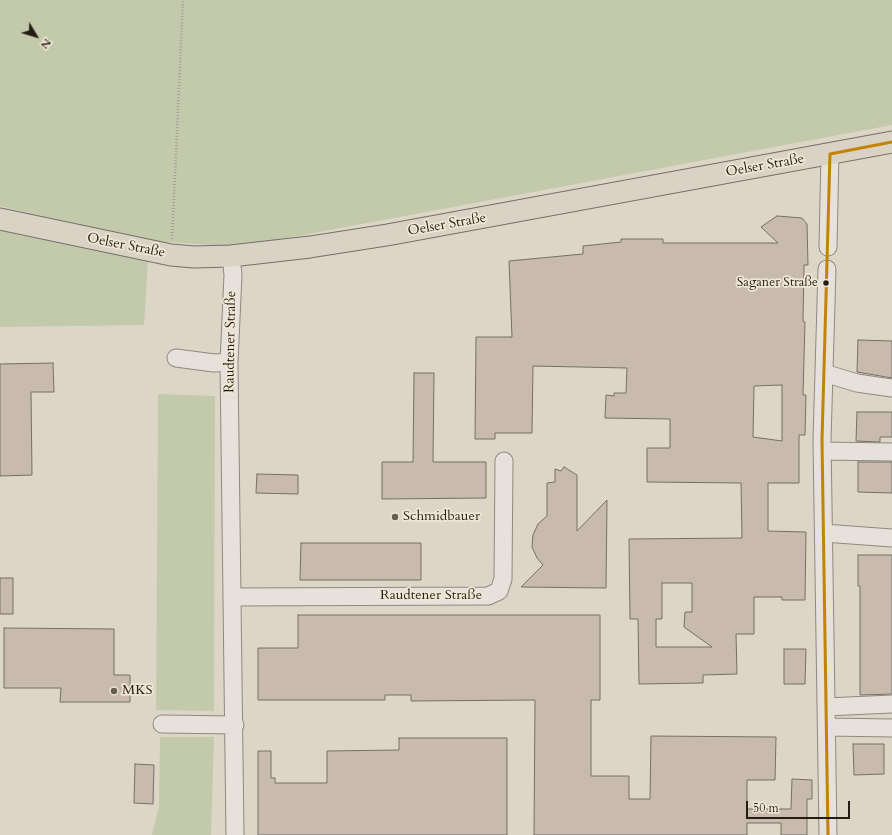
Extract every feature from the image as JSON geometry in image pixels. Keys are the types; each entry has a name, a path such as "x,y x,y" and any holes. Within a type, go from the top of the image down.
{"main road":[{"name":"Oelser Straße","path":"0,219 172,255 194,257 231,256 310,247 394,234 892,142"}],"street":[{"path":"828,247 830,154"},
{"name":"Raudtener Straße","path":"231,256 233,275 230,362 235,835"},
{"path":"827,269 822,451 828,835"},
{"path":"176,358 214,363 230,362"},
{"path":"824,373 857,383 892,388"},
{"path":"822,451 892,452"},
{"name":"Raudtener Straße","path":"232,596 488,596 499,591 503,579 504,461"},
{"path":"824,533 892,538"},
{"path":"826,707 892,704"},
{"path":"162,724 235,725"},
{"path":"826,727 892,728"}],"path":[{"path":"172,255 183,0"}],"green space":[{"path":"0,0 892,0 892,125 239,247 138,240 0,206"},
{"path":"0,227 148,260 144,325 0,327"},
{"path":"158,394 215,396 214,711 156,710"},
{"path":"160,737 214,737 211,835 152,835 159,806"}],"building":[{"path":"777,216 802,218 807,224 808,265 804,265 803,321 805,322 803,395 806,395 805,435 799,435 799,483 768,483 768,531 806,532 805,600 782,600 782,597 754,597 754,634 736,634 737,674 703,675 703,683 639,684 638,619 630,619 629,539 742,538 741,483 647,482 647,448 670,448 670,419 605,418 606,395 614,396 614,393 626,393 627,368 533,366 532,433 495,433 495,439 475,439 476,337 512,337 509,261 583,254 583,246 621,242 621,239 663,239 663,243 778,243 761,227","holes":["782,385 782,441 753,437 754,386","662,583 692,583 692,612 685,612 684,627 712,647 656,647 656,619 662,619"]},
{"path":"858,340 892,341 892,378 857,372"},
{"path":"53,363 54,392 31,392 32,475 0,476 0,364"},
{"path":"414,373 434,373 433,462 486,462 486,498 382,499 382,462 413,462"},
{"path":"857,412 892,412 892,437 880,437 880,442 856,441"},
{"path":"858,462 892,462 892,493 858,492"},
{"path":"564,467 577,475 577,531 607,500 606,588 521,587 543,565 537,558 532,547 533,535 538,524 547,516 547,483 555,482 555,469 561,471"},
{"path":"257,474 298,475 298,494 256,493"},
{"path":"301,543 421,543 421,580 300,580"},
{"path":"858,555 892,555 892,694 860,695 860,586 858,586"},
{"path":"0,578 13,578 13,614 0,614"},
{"path":"298,615 600,615 600,700 591,700 591,776 629,776 629,799 650,799 651,736 776,737 775,780 747,780 747,809 791,809 792,779 812,780 812,799 807,799 807,835 781,835 781,823 747,823 747,835 534,835 535,700 411,701 411,695 385,695 385,700 258,700 258,648 298,648"},
{"path":"4,628 114,629 114,675 130,675 130,702 60,702 61,688 4,688"},
{"path":"784,649 806,649 805,684 784,684"},
{"path":"399,738 507,738 507,835 258,835 258,751 271,751 271,778 275,778 275,783 327,783 327,751 399,750"},
{"path":"853,744 884,744 884,774 854,775"},
{"path":"135,764 154,765 153,804 134,803"}],"transit line":[{"path":"830,154 892,142"},
{"path":"828,835 822,440 830,154"}],"place":[{"name":"Saganer Straße","path":"826,283"},
{"name":"Schmidbauer","path":"395,517"},
{"name":"MKS","path":"114,691"}]}
